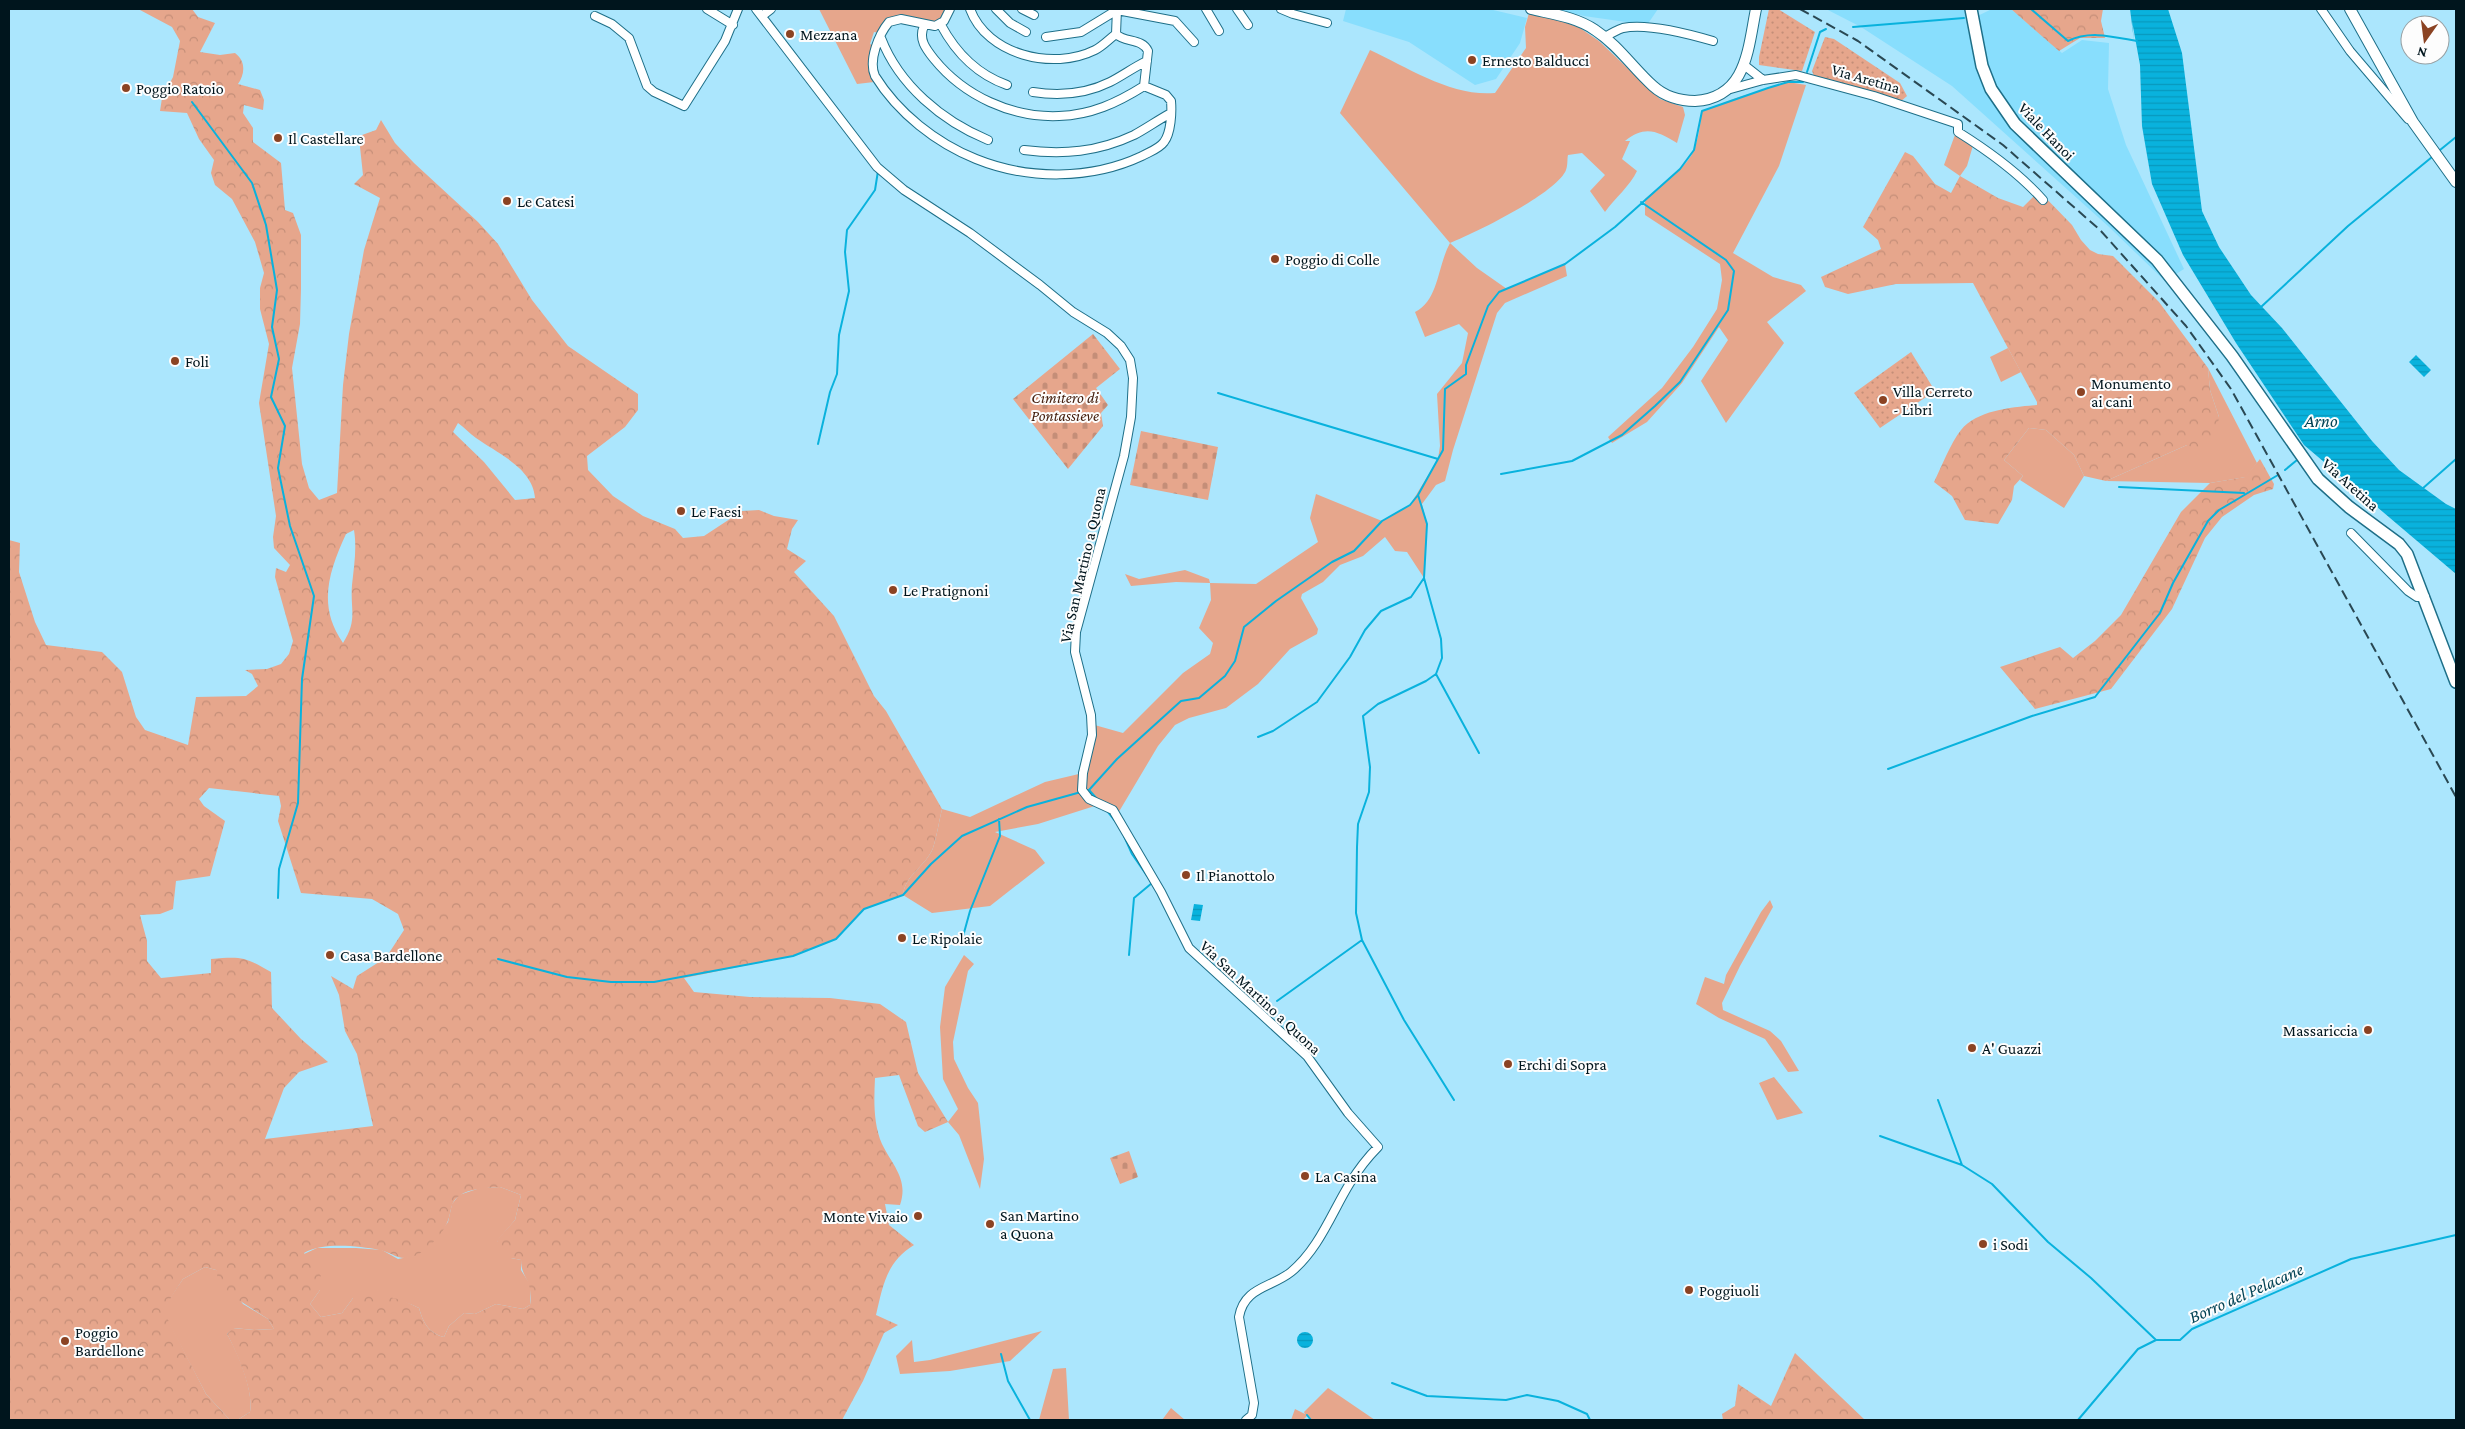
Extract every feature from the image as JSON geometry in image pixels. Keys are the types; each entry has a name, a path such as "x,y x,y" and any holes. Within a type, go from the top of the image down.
{"main road":[{"name":"Viale Hanoi","path":"1971,9 1982,66 1991,89 2003,109 2022,131 2145,248"},
{"name":"Via Aretina","path":"2145,248 2232,356 2318,479 2349,507 2399,544 2408,554 2456,682"}],"street":[{"path":"707,9 733,25"},
{"path":"594,16 612,24 628,38 634,48 647,86 654,92 684,106 726,41 738,9"},
{"path":"941,25 950,9"},
{"path":"970,9 980,26 1008,48 1029,56 1050,59 1075,57 1096,50 1116,34 1117,10"},
{"path":"996,9 1010,23 1026,32"},
{"path":"1022,9 1034,15"},
{"path":"1206,9 1219,31"},
{"path":"1237,9 1248,25"},
{"path":"1281,9 1327,23"},
{"name":"Via Aretina","path":"1531,9 1580,22 1605,37 1652,85 1666,94 1681,99 1698,100 1751,83 1783,76 1809,78 1958,124 1958,132 2001,161 2026,182 2043,200"},
{"path":"1726,91 1739,76 1744,64 1756,9"},
{"path":"2321,9 2382,91 2422,135"},
{"path":"2350,9 2422,135 2456,182"},
{"name":"Via San Martino a Quona","path":"764,10 877,167 904,190 1033,279 1073,312 1107,333 1121,346 1130,360 1133,378 1131,417 1124,456 1076,632 1075,652 1091,715 1092,735 1083,773 1082,790 1089,799 1113,810 1161,892 1189,948 1307,1056 1348,1113 1378,1147 1361,1166 1335,1214 1308,1252 1291,1271 1250,1295 1241,1304 1239,1317 1254,1403 1252,1415 1246,1420"},
{"path":"1046,37 1081,32 1117,10 1173,21 1184,29 1194,42"},
{"path":"941,25 924,26 906,20 894,20 888,23 873,61 873,71 880,84 900,107 924,129 947,145 973,158 1003,168 1029,173 1060,174 1088,172 1138,157 1161,145 1167,137 1171,101 1168,96 1144,86"},
{"path":"941,25 954,47 966,61 984,74 1007,85"},
{"path":"924,26 921,35 924,44 947,74 980,97 1022,112 1053,116 1085,113 1117,102 1144,86"},
{"path":"1605,37 1621,29 1631,27 1667,30 1713,41"},
{"path":"1116,34 1122,39 1144,45 1148,52 1144,86"},
{"path":"881,38 902,74 921,97 953,122 988,140"},
{"path":"1033,92 1060,94 1082,92 1111,82 1147,61"},
{"path":"1744,64 1763,80"},
{"path":"1739,76 1751,83"},
{"path":"1024,150 1065,153 1102,147 1170,117"},
{"path":"2351,533 2408,591 2417,597 2425,597"}],"shaded area":[{"name":"Ernesto Balducci","path":"1346,9 1489,9 1527,18 1520,43 1496,79 1475,85 1409,42 1343,21"},
{"path":"1555,9 1658,9 1647,25 1584,16"},
{"path":"1826,9 1964,9 1967,21 1992,9 2011,9 2062,53 2082,40 2109,43 2108,89 2126,145 2184,269 2165,281 2108,226 1952,86 1861,27"}],"green space":[{"path":"131,9 192,9 198,17 215,23 200,52 220,55 235,53 239,56 243,64 243,72 238,84 260,90 264,100 263,110 244,105 243,113 253,128 253,142 281,163 285,210 293,213 301,235 300,324 292,368 302,464 309,488 319,500 337,493 343,385 349,334 364,250 380,198 354,184 363,175 360,147 362,135 376,130 381,120 395,143 478,222 498,244 532,300 568,346 638,394 638,410 625,427 587,456 588,470 613,496 643,516 675,529 683,538 704,536 742,511 759,510 774,516 798,520 792,529 787,549 806,561 794,572 834,616 874,696 886,711 942,809 933,848 908,882 903,895 864,909 836,939 793,956 684,978 694,992 750,997 830,998 880,1004 906,1022 918,1073 948,1122 925,1132 918,1126 899,1075 875,1078 874,1103 877,1128 882,1144 901,1180 902,1187 900,1205 885,1204 889,1225 914,1245 897,1259 887,1276 876,1315 898,1325 884,1333 863,1381 842,1420 230,1420 9,1420 9,540 20,543 19,572 35,622 46,645 102,652 122,672 136,717 145,730 188,745 196,697 246,696 258,686 252,674 245,670 267,669 281,664 289,654 293,641 275,577 276,568 286,572 290,565 274,548 273,537 276,516 259,403 269,344 260,309 260,288 264,273 255,242 232,199 215,185 211,173 214,160 199,139 187,113 160,111 162,98 173,77 180,41 172,27 140,10","holes":["458,423 476,438 513,462 528,478 533,487 535,498 515,500 484,462 453,432","354,530 355,551 352,585 352,621 348,635 343,643 330,616 328,588 335,561 346,534","209,788 279,796 281,806 278,821 301,893 372,899 398,914 404,930 389,953 376,953 379,962 357,976 353,989 331,976 339,995 345,1031 357,1054 373,1126 265,1139 284,1088 299,1072 328,1062 301,1039 272,1008 271,972 243,959 221,958 211,959 211,973 161,978 147,961 147,941 140,915 160,914 173,909 176,881 210,876 225,821 204,806 199,799","500,1187 521,1195 515,1220 497,1240 498,1252 504,1259 521,1260 523,1272 529,1285 530,1305 523,1309 496,1304 475,1314 464,1313 449,1326 444,1337 430,1330 422,1318 419,1308 402,1300 363,1291 353,1298 342,1313 321,1317 310,1304 320,1290 321,1276 304,1253 321,1247 341,1246 379,1250 402,1258 412,1257 427,1248 441,1233 449,1219 452,1205 456,1199 463,1193","205,1267 216,1270 220,1288 268,1319 274,1329 233,1328 227,1334 240,1361 247,1383 251,1403 250,1412 239,1419 230,1420 206,1394 163,1310 183,1279"]},
{"path":"819,9 947,9 942,19 936,23 905,15 887,20 879,33 874,32 870,44 875,46 869,69 874,82 857,84"},
{"path":"1769,9 1778,9 1815,32 1802,71 1759,65"},
{"path":"2011,9 2103,9 2101,21 2105,38 2080,38 2059,51"},
{"path":"1529,13 1556,19 1580,28 1599,41 1660,99 1683,107 1685,115 1677,143 1663,135 1645,131 1625,141 1630,141 1622,159 1637,171 1605,212 1590,191 1605,175 1582,153 1568,155 1566,170 1548,190 1514,211 1450,243 1340,113 1370,50 1415,73 1447,86 1479,93 1495,93 1526,48 1525,27"},
{"path":"1825,37 1834,39 1900,83 1907,96 1900,102 1814,76 1812,71"},
{"path":"1788,82 1806,85 1779,166 1733,253 1773,277 1801,285 1806,291 1767,322 1784,343 1726,423 1701,381 1728,340 1719,327 1682,383 1647,422 1612,443 1608,437 1662,388 1693,347 1717,309 1722,280 1720,264 1645,215 1645,199 1676,174 1691,156 1697,140 1702,111"},
{"path":"1956,132 1974,142 1967,166 1960,176 1944,165"},
{"path":"1905,152 1913,156 1935,184 1951,193 1960,176 1998,198 2023,207 2039,191 2072,225 2090,250 2098,254 2113,256 2159,302 2208,368 2210,390 2219,417 2217,431 2211,441 2197,450 2187,445 2106,481 2084,476 2074,455 2046,430 2029,428 2004,460 2023,476 2014,486 2012,500 1998,524 1965,520 1952,496 1934,482 1957,436 1968,423 1986,414 2037,405 1973,283 1896,284 1848,294 1825,287 1821,277 1881,249 1878,240 1863,227"},
{"path":"1450,243 1477,268 1507,289 1565,264 1567,276 1505,303 1497,313 1453,450 1445,481 1436,485 1422,504 1427,524 1424,578 1407,552 1395,551 1385,537 1363,556 1340,565 1323,582 1302,594 1301,598 1318,629 1317,634 1290,649 1258,684 1226,708 1189,718 1175,725 1158,746 1117,815 1101,804 1038,824 995,832 1035,850 1045,863 990,906 932,913 903,895 908,882 933,848 942,809 970,817 1045,782 1083,773 1091,724 1123,733 1183,673 1210,654 1213,643 1199,628 1211,600 1210,583 1256,584 1318,542 1310,518 1316,494 1382,521 1410,505 1438,459 1440,446 1437,394 1462,363 1468,333 1459,324 1425,337 1415,312 1429,300"},
{"name":"Cimitero di Pontassieve","path":"1093,334 1120,369 1096,388 1108,405 1101,413 1103,426 1068,469 1013,399"},
{"path":"2008,348 2021,372 2001,382 1990,357"},
{"path":"1911,352 1935,391 1880,428 1854,393"},
{"path":"2208,368 2257,463 2246,477 2210,483 2106,481 2187,445 2219,417 2210,390"},
{"path":"2029,428 2046,430 2074,455 2084,476 2064,508 2020,480 2023,476 2004,460"},
{"name":"Cimitero di Pontassieve","path":"1141,431 1218,447 1208,500 1130,485"},
{"path":"2260,459 2274,484 2273,489 2254,495 2222,517 2205,538 2172,609 2111,689 2035,709 2000,667 2060,647 2073,658 2095,641 2121,615 2181,512 2210,483 2245,477"},
{"path":"1185,570 1209,579 1210,583 1176,582 1131,586 1125,574 1139,579"},
{"path":"1770,900 1773,907 1722,1003 1723,1010 1770,1031 1781,1041 1799,1071 1788,1072 1765,1039 1719,1018 1696,1004 1705,977 1724,984 1726,975 1761,912"},
{"path":"964,955 974,964 968,971 953,1042 954,1059 968,1088 978,1103 984,1159 980,1189 959,1135 948,1122 958,1109 943,1079 940,1027 945,987"},
{"path":"1774,1077 1803,1113 1777,1120 1759,1083"},
{"path":"1129,1151 1138,1177 1120,1184 1110,1158"},
{"path":"500,1187 521,1195 515,1220 497,1241 511,1258 521,1260 521,1270 531,1286 530,1305 523,1309 496,1304 475,1314 464,1313 449,1326 444,1337 430,1330 422,1318 419,1308 411,1304 378,1298 353,1298 342,1313 321,1317 310,1304 320,1290 304,1254 317,1248 356,1248 382,1250 398,1259 413,1256 434,1240 448,1222 452,1204 459,1195 480,1188"},
{"path":"205,1267 216,1270 243,1304 268,1319 274,1329 234,1328 227,1334 240,1361 250,1394 250,1412 239,1419 230,1420 206,1394 162,1310 183,1279"},
{"path":"1042,1331 1010,1361 950,1371 900,1374 896,1356 912,1340 914,1362 930,1360"},
{"path":"1795,1353 1865,1420 1723,1420 1722,1414 1735,1406 1738,1384 1771,1406"},
{"path":"1066,1368 1069,1420 1039,1420 1053,1369"},
{"path":"1328,1388 1375,1420 1310,1420 1307,1416 1303,1420 1291,1420 1295,1409 1305,1414 1304,1412"},
{"path":"1171,1408 1185,1420 1162,1420"}],"water":[{"name":"Arno","path":"2130,9 2168,9 2182,53 2202,211 2219,247 2251,295 2282,328 2372,441 2399,470 2446,504 2456,509 2456,574 2304,445 2236,343 2183,255 2152,184 2142,126 2140,65 2132,21 2134,41"},
{"path":"2416,355 2431,370 2424,377 2409,362"},
{"path":"1194,904 1203,905 1200,921 1191,920"},
{"path":"1305,1332 1311,1334 1313,1340 1311,1346 1305,1348 1299,1346 1297,1340 1299,1334"}],"waterway":[{"path":"2031,9 2068,41 2093,35 2137,41"},
{"path":"1853,27 1964,18"},
{"path":"1807,72 1820,32 1826,29"},
{"path":"1086,791 1117,759 1181,701 1199,698 1225,676 1235,661 1244,627 1276,601 1332,562 1354,551 1382,521 1410,505 1418,495 1443,450 1445,389 1466,374 1466,365 1488,306 1499,292 1565,264 1615,227 1680,169 1694,150 1702,111 1788,82 1803,82"},
{"path":"192,102 252,183 266,225 277,290 272,327 279,359 271,397 285,426 278,468 290,526 314,596 302,679 298,803 279,869 278,898"},
{"path":"2440,150 2456,137"},
{"path":"2261,307 2348,226 2432,157"},
{"path":"818,444 830,392 837,374 839,335 849,291 845,252 847,230 875,190 878,171"},
{"path":"1501,474 1572,461 1622,435 1680,382 1728,310 1734,271 1726,260 1641,202"},
{"path":"1218,393 1438,459"},
{"path":"2422,489 2456,459"},
{"path":"2285,470 2297,460"},
{"path":"1888,769 2032,716 2095,697 2160,613 2173,583 2208,521 2219,510 2278,475"},
{"path":"2119,487 2244,493"},
{"path":"1418,495 1427,524 1424,578 1441,639 1442,658 1436,674 1426,681 1378,704 1363,716 1370,767 1369,792 1358,824 1356,913 1362,940 1404,1020 1454,1100"},
{"path":"1258,737 1273,731 1317,702 1350,657 1365,630 1381,611 1411,597 1424,578"},
{"path":"1436,674 1479,753"},
{"path":"1089,790 1098,800"},
{"path":"498,959 567,977 611,982 654,982 793,956 836,939 864,909 903,895 931,864 962,836 1027,807 1081,792"},
{"path":"1107,811 1115,821"},
{"path":"962,940 970,911 1000,836 999,819"},
{"path":"1124,836 1132,854 1152,883 1134,898 1129,955"},
{"path":"1277,1001 1362,940"},
{"path":"1938,1100 1962,1165"},
{"path":"1880,1136 1962,1165 1992,1184 2048,1242 2091,1278 2156,1340"},
{"name":"Borro del Pelacane","path":"2078,1420 2138,1349 2156,1340 2180,1340 2192,1329 2351,1259 2456,1235"},
{"path":"1001,1354 1008,1381 1030,1420"},
{"path":"1392,1383 1427,1396 1506,1400 1527,1395 1558,1401 1587,1414 1590,1420"},
{"path":"1307,1415 1311,1420"}],"railway":[{"path":"1800,9 1858,41 2003,145 2100,230 2186,326 2231,389 2456,797"}],"place":[{"name":"Mezzana","path":"790,34"},
{"name":"Ernesto Balducci","path":"1472,60"},
{"name":"Poggio Ratoio","path":"126,88"},
{"name":"Il Castellare","path":"278,138"},
{"name":"Le Catesi","path":"507,201"},
{"name":"Poggio di Colle","path":"1275,259"},
{"name":"Foli","path":"175,361"},
{"name":"Monumento ai cani","path":"2081,392"},
{"name":"Villa Cerreto - Libri","path":"1883,400"},
{"name":"Le Faesi","path":"681,511"},
{"name":"Le Pratignoni","path":"893,590"},
{"name":"Il Pianottolo","path":"1186,875"},
{"name":"Le Ripolaie","path":"902,938"},
{"name":"Casa Bardellone","path":"330,955"},
{"name":"Massariccia","path":"2368,1030"},
{"name":"A' Guazzi","path":"1972,1048"},
{"name":"Erchi di Sopra","path":"1508,1064"},
{"name":"La Casina","path":"1305,1176"},
{"name":"Monte Vivaio","path":"918,1216"},
{"name":"San Martino a Quona","path":"990,1224"},
{"name":"i Sodi","path":"1983,1244"},
{"name":"Poggiuoli","path":"1689,1290"},
{"name":"Poggio Bardellone","path":"65,1341"}]}
